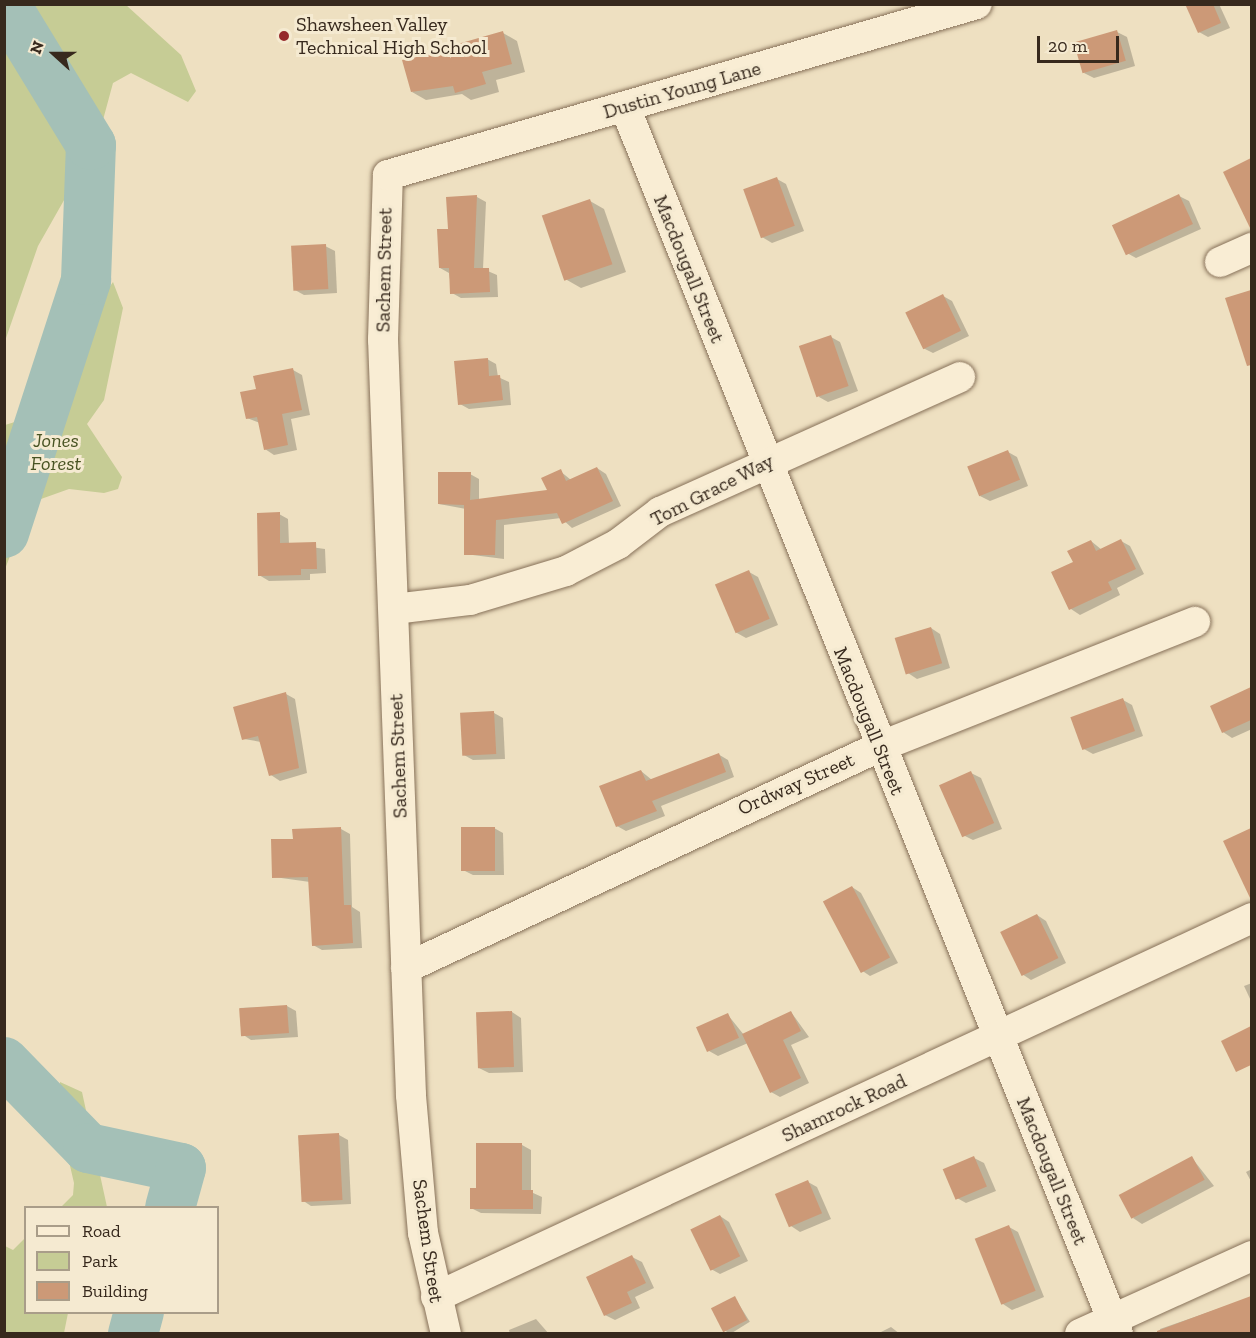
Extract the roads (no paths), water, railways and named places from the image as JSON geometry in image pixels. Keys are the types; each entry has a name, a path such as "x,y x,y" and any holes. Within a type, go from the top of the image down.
{"street":[{"name":"Dustin Young Lane","path":"388,175 977,4"},
{"name":"Macdougall Street","path":"625,107 879,747 1115,1326"},
{"name":"Sachem Street","path":"388,175 383,340 406,968 423,1233 446,1334"},
{"path":"1220,262 1251,248"},
{"name":"Tom Grace Way","path":"394,609 470,600 566,571 618,544 660,512 960,377"},
{"name":"Ordway Street","path":"406,968 879,747 1195,622"},
{"name":"Shamrock Road","path":"436,1297 1251,918"},
{"path":"1080,1334 1115,1326 1251,1257"}],"waterway":[{"path":"4,533 86,280 91,145 5,4"},
{"path":"4,1062 88,1148 181,1168 171,1206"},
{"path":"133,1334 138,1314"}],"place":[{"name":"Shawsheen Valley Technical High School","path":"284,36"}],"park label":[{"name":"Jones Forest","path":"56,452"}]}
